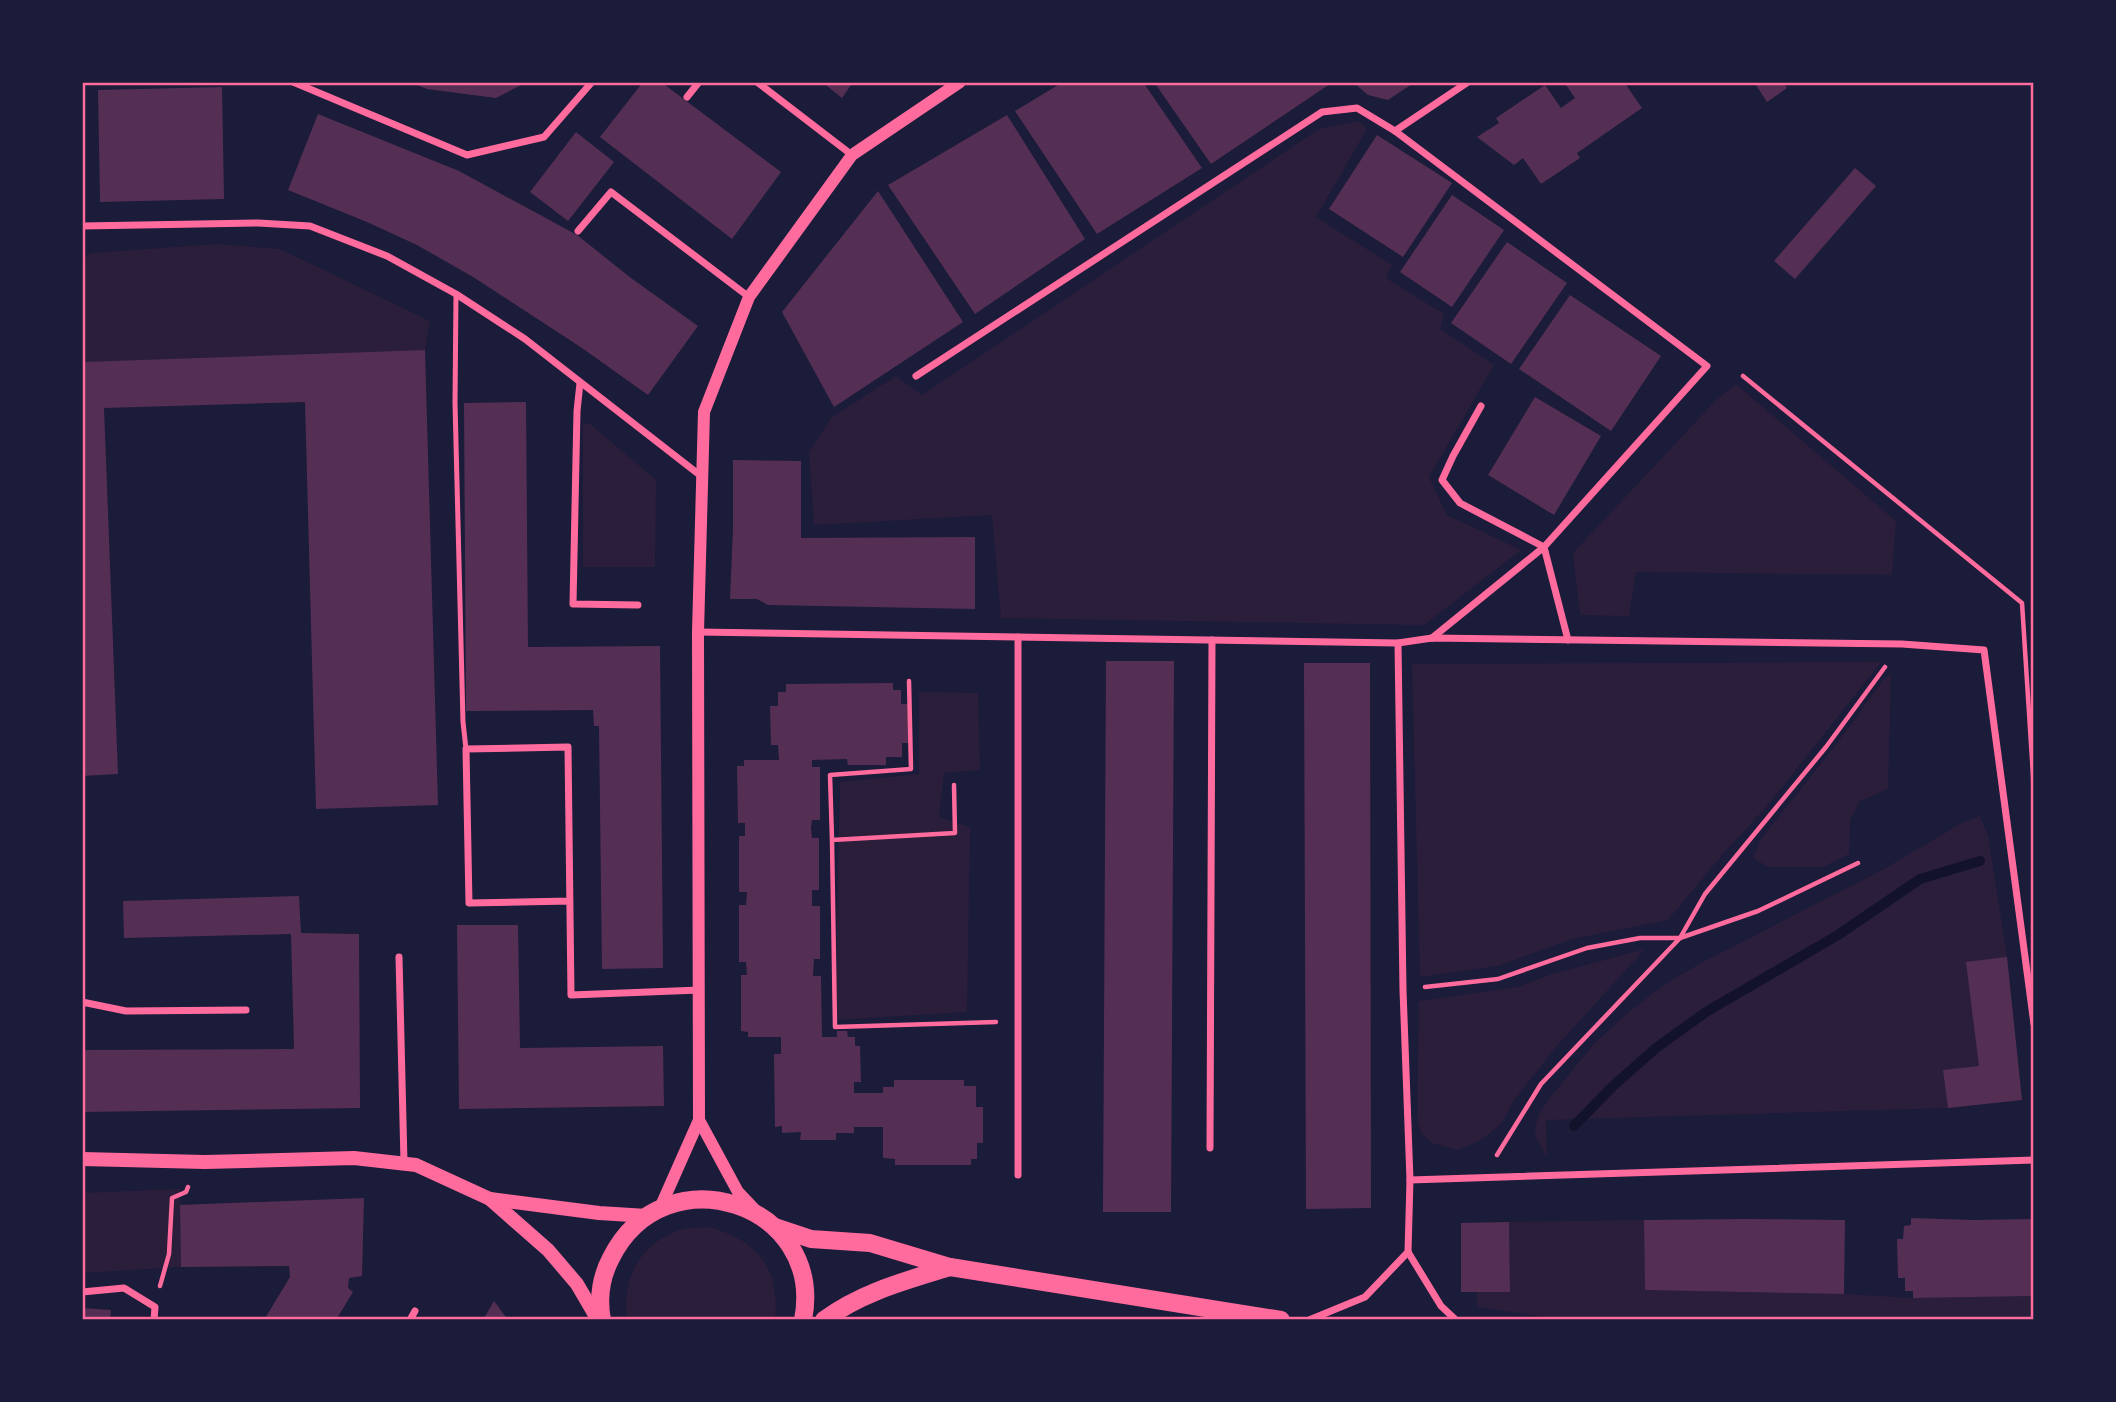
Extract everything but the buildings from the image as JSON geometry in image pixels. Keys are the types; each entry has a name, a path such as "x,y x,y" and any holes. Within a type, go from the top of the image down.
{"main road":[{"path":"82,1159 205,1162 354,1158 416,1165 490,1199 548,1250 577,1284 600,1320"},
{"path":"490,1199 598,1213 653,1212 686,1200 713,1199 739,1205 769,1223 811,1239 870,1243 950,1267 1281,1320"},
{"path":"600,1320 604,1271 620,1240 653,1212"},
{"path":"769,1223 792,1250 803,1278 806,1307 803,1320"},
{"path":"824,1320 842,1306 873,1291 950,1267"}],"street":[{"path":"293,82 467,155 544,137 592,82"},
{"path":"687,97 699,82"},
{"path":"757,82 852,155"},
{"path":"653,1212 699,1120 698,632 704,412 749,297 852,155 960,82"},
{"path":"1395,131 1468,82"},
{"path":"916,376 1322,112 1357,108 1395,131 1707,366 1544,547 1432,638"},
{"path":"578,231 611,192 749,297"},
{"path":"82,226 258,223 310,226 387,256 456,294 524,339 702,476"},
{"path":"580,383 577,411 573,604 638,605"},
{"path":"1481,406 1442,480 1460,503 1544,547 1568,640"},
{"path":"698,632 1398,643 1432,638 1902,644 1984,650 2034,1024"},
{"path":"1018,637 1018,1175"},
{"path":"1210,1148 1212,640"},
{"path":"1398,643 1403,989 1410,1180 1408,1252 1441,1306 1456,1320"},
{"path":"570,901 469,903 466,748 568,747 570,901 571,995 699,990"},
{"path":"399,957 404,1163"},
{"path":"82,1002 126,1011 246,1010"},
{"path":"699,1120 738,1192 769,1223"},
{"path":"1410,1180 2034,1160"},
{"path":"1309,1320 1365,1297 1408,1252"},
{"path":"82,1292 124,1288 155,1307 154,1320"},
{"path":"410,1320 415,1311"}],"lane":[{"path":"456,294 455,403 463,722 466,748"}],"path":[{"path":"1744,376 1906,509"},
{"path":"1482,1178 1541,1084 1680,938 1705,894 1826,747 1902,644"},
{"path":"909,681 911,769 830,775 835,1027 1018,1021"},
{"path":"832,840 955,833 954,785"},
{"path":"1403,989 1498,978 1587,948 1640,938 1680,938 1758,911 1858,863"},
{"path":"155,1307 169,1254 172,1198 186,1192 189,1186"}],"shaded area":[{"path":"1359,121 1367,129 1316,217 1392,265 1386,278 1444,314 1440,329 1494,365 1429,477 1447,515 1521,550 1424,625 1001,618 992,515 814,525 809,452 831,418 896,376 922,395 1319,129"},
{"path":"217,244 280,249 430,321 425,350 82,362 82,259 91,253"},
{"path":"1736,384 1896,521 1892,575 1636,572 1629,616 1580,615 1573,553 1716,400"},
{"path":"583,423 590,424 656,480 655,567 583,567"},
{"path":"1881,662 1769,804 1668,920 1572,939 1498,966 1420,977 1412,664"},
{"path":"1891,673 1888,789 1860,801 1850,820 1849,854 1823,867 1768,867 1753,858 1760,840"},
{"path":"919,692 978,693 980,770 944,773 939,817 970,827 967,1012 835,1020 840,782 919,774"},
{"path":"1980,816 1988,836 2007,957 1979,1066 1943,1071 1948,1108 1546,1120 1547,1157 1536,1138 1535,1127 1540,1112 1593,1045 1624,1016 1661,987 1699,964 1884,869 1960,824"},
{"path":"1645,949 1555,1048 1513,1102 1501,1124 1481,1140 1458,1150 1432,1143 1421,1133 1417,1119 1419,1001 1518,987 1549,975"},
{"path":"180,1189 181,1267 82,1273 82,1193"},
{"path":"1644,1220 1645,1290 1913,1298 2034,1296 2034,1320 1567,1320 1477,1307 1477,1292 1510,1292 1509,1222"},
{"path":"710,1227 742,1241 763,1260 774,1286 775,1320 627,1320 626,1304 631,1276 645,1252 668,1235 683,1229"}],"waterway":[{"path":"1574,1126 1613,1086 1656,1048 1706,1012 1838,935 1920,879 1980,861"}]}
